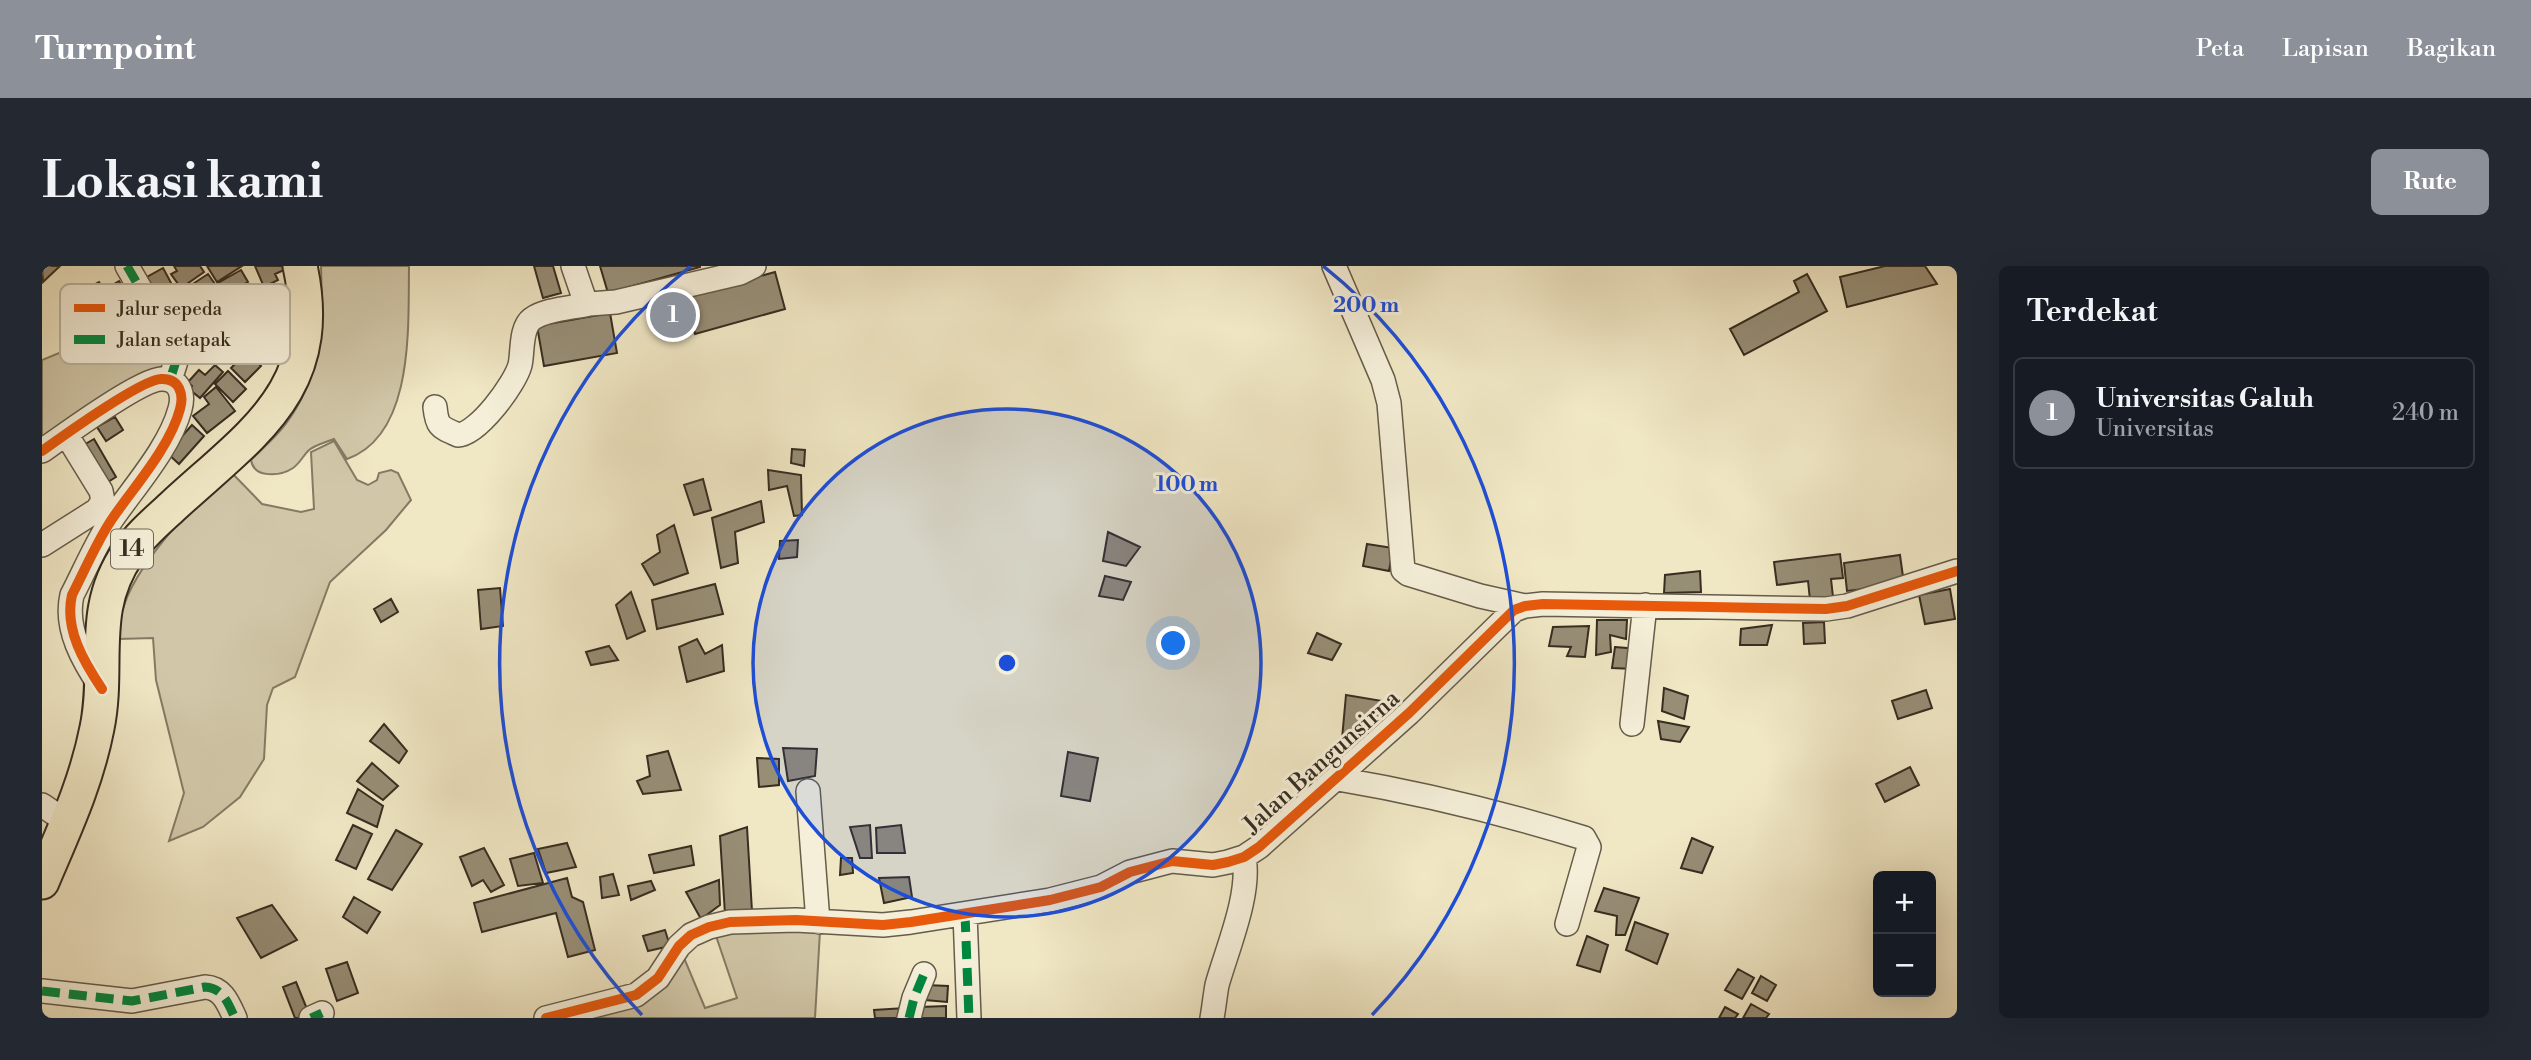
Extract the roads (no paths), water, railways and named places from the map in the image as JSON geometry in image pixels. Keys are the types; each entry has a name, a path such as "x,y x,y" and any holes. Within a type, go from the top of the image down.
{"highway":[{"name":"14","path":"42,882 55,813 85,781 98,725 102,689 102,627 106,599 114,576 147,530 251,436 280,402 301,356 305,334 304,288 300,266"}],"street":[{"path":"127,266 137,284"},
{"path":"573,266 584,298 589,304"},
{"path":"435,407 436,420 441,427 458,435 470,431 495,407 519,370 530,320 589,304 615,302 740,274 754,266"},
{"path":"1334,266 1383,380 1389,403 1403,570 1408,574 1480,596 1525,606 1645,605 1826,609 1847,606 1957,571"},
{"path":"170,380 175,364"},
{"path":"42,451 105,408 153,382 161,379 177,384 182,400 174,424 104,532 71,600 79,653 102,689"},
{"path":"42,545 97,510 103,501 101,491 66,434"},
{"path":"1632,724 1645,605"},
{"name":"Jalan Bangunsirna","path":"546,1018 636,995 658,978 679,946 691,934 709,926 730,922 883,925 1062,897 1101,887 1151,865 1172,861 1213,865 1244,857 1338,779 1505,618 1525,606"},
{"path":"1338,779 1441,799 1515,817 1584,838 1589,847 1567,924"},
{"path":"808,791 818,922"},
{"path":"1213,1018 1217,987 1233,934 1246,874 1244,857"},
{"path":"965,914 970,1018"},
{"path":"909,1018 924,974"},
{"path":"42,991 132,1001 215,987 227,999 235,1018"}],"place":[{"name":"Universitas Galuh","path":"673,315"}]}
